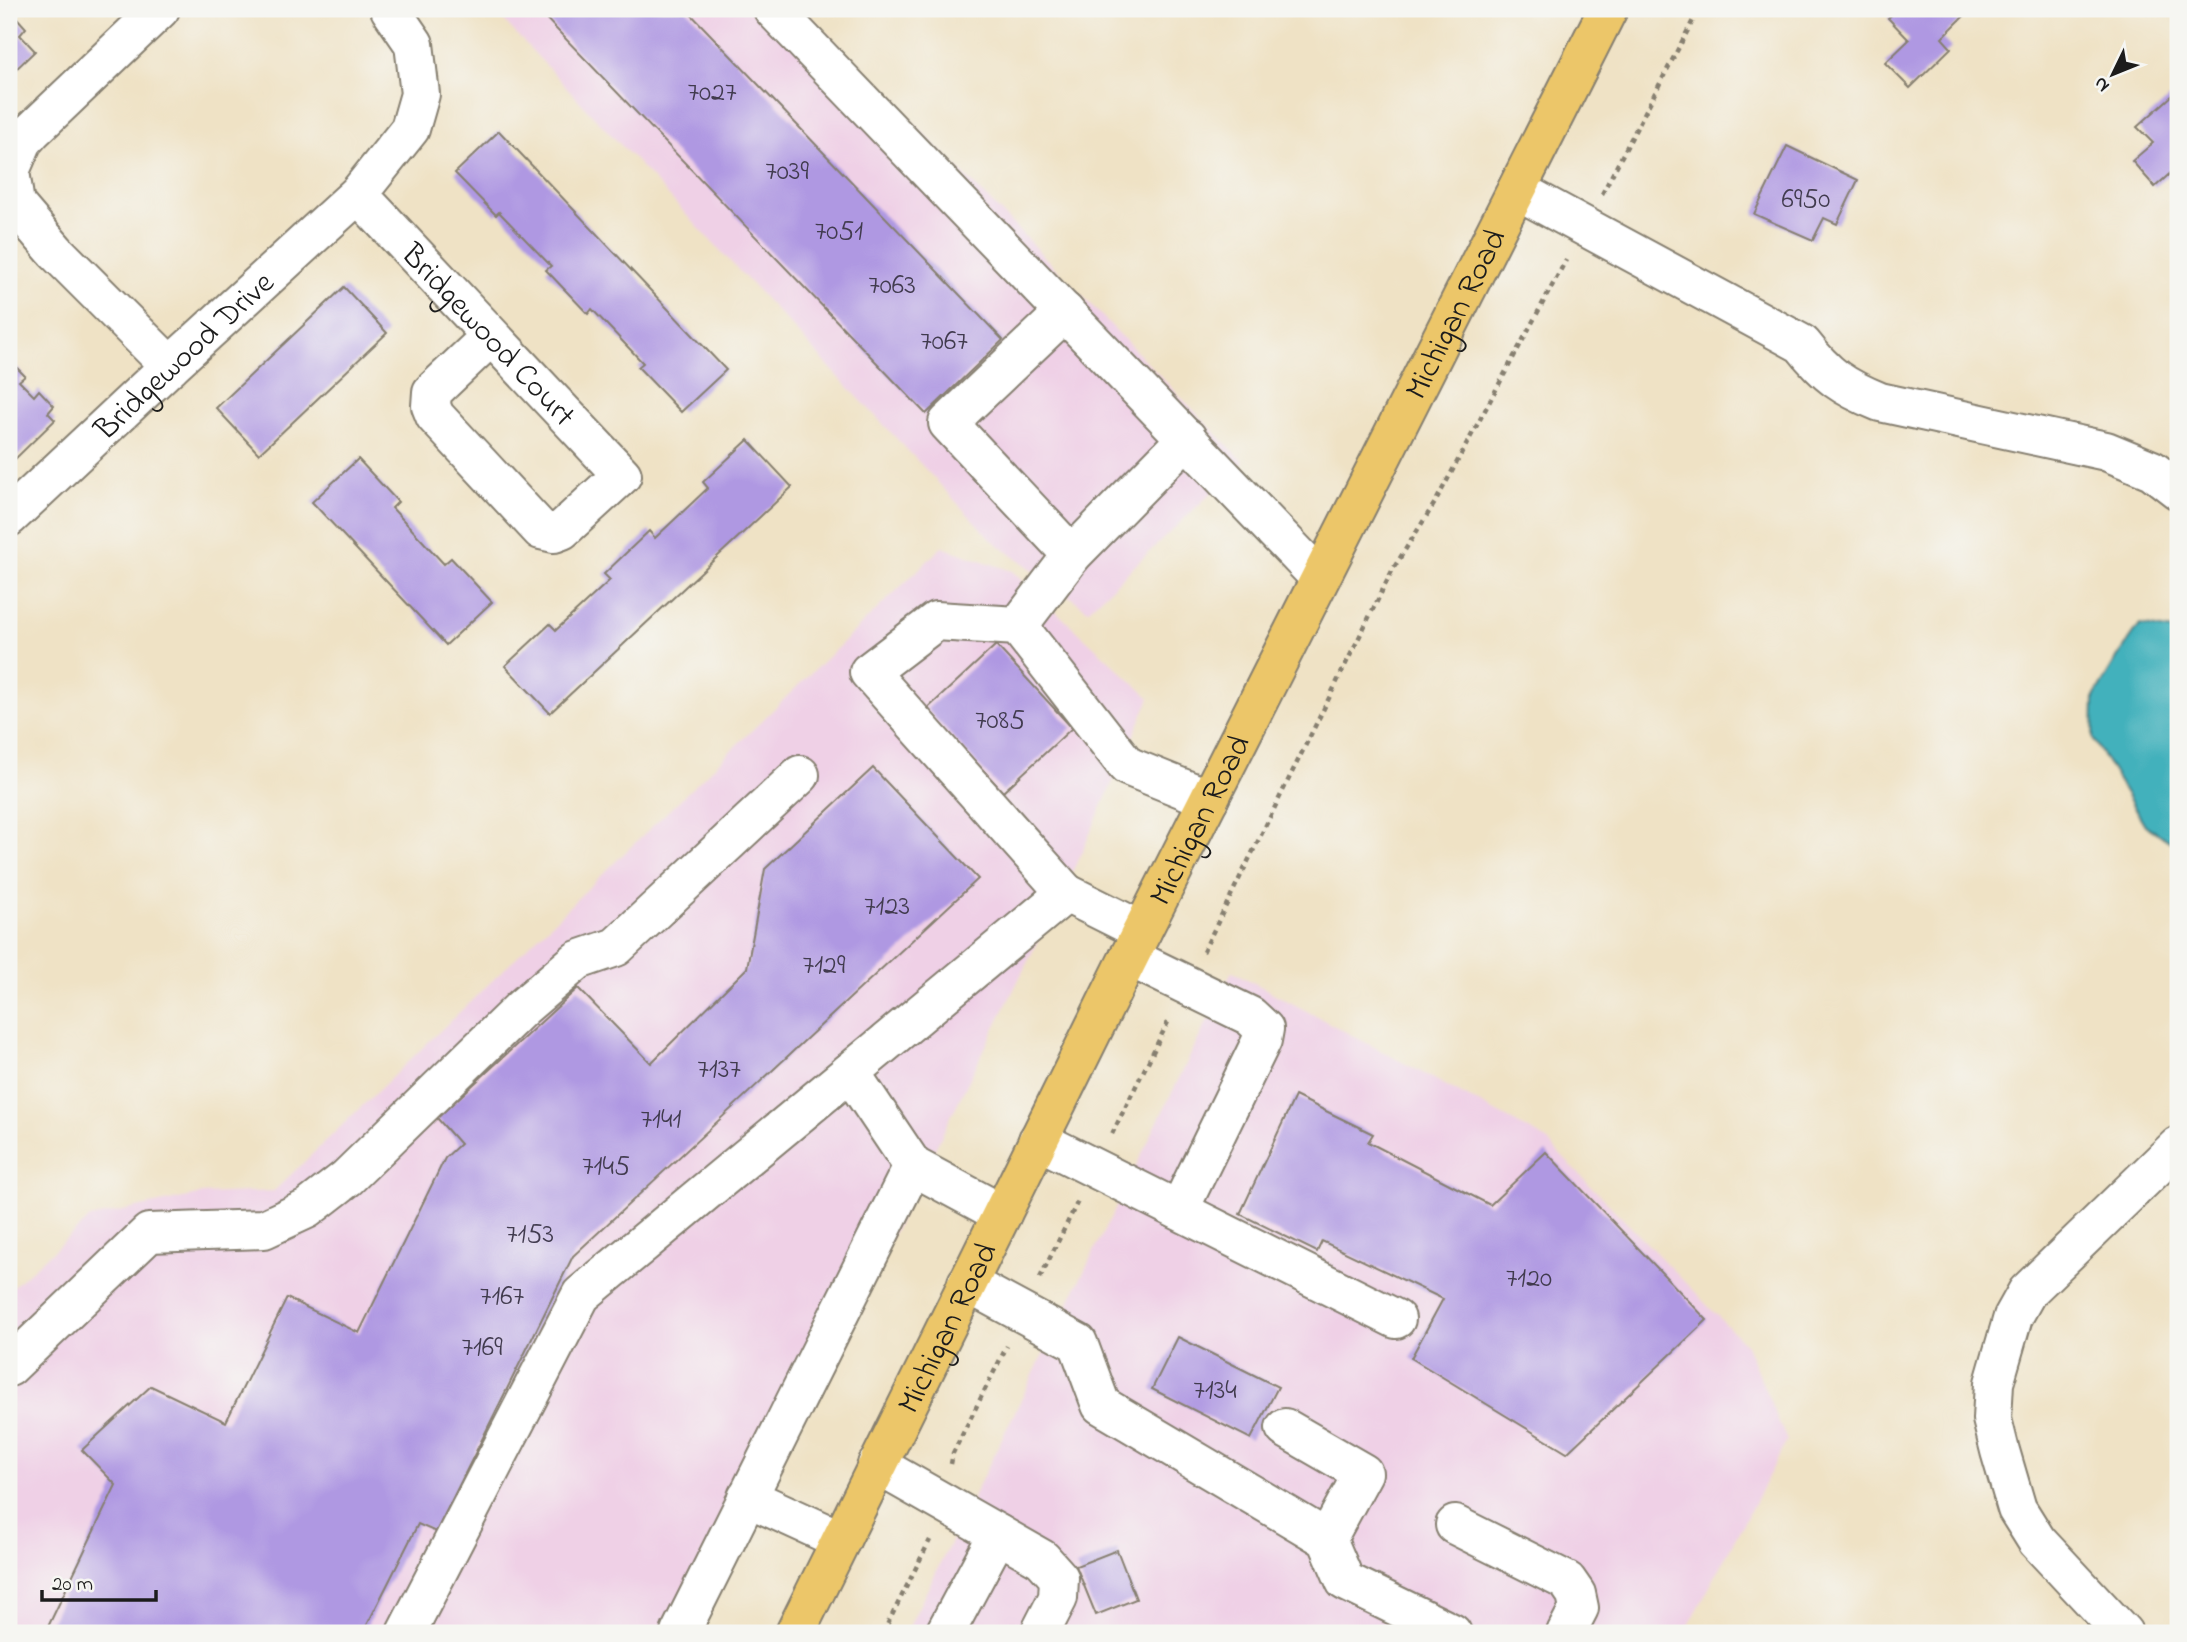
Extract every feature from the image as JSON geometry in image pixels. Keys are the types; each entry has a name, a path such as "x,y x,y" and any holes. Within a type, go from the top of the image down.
{"main road":[{"name":"Michigan Road","path":"795,1633 1136,944 1608,9"}],"street":[{"path":"160,9 23,141 10,171 15,204 56,252 170,366"},
{"name":"Bridgewood Drive","path":"9,517 358,194 410,129 420,94 414,44 390,9"},
{"path":"784,12 1065,312 1321,578"},
{"path":"1517,190 1802,344 1815,361 1846,387 1880,402 2106,451 2152,470 2178,490"},
{"name":"Bridgewood Court","path":"358,194 622,475 562,530 554,533 541,530 435,416 431,406 432,392 491,336"},
{"path":"1065,312 948,423 1072,555"},
{"path":"1018,626 1072,555 1187,438"},
{"path":"1179,1210 1262,1040 1264,1029 1250,1016 1186,985 1136,944 1066,893 869,672 936,621 1018,626 1127,766 1209,799"},
{"path":"9,1367 149,1233 264,1229 307,1209 347,1178 523,1007 578,960 616,947 800,775"},
{"path":"406,1633 580,1294 1066,893"},
{"path":"850,1072 913,1166 1002,1214"},
{"path":"1038,1140 1396,1319"},
{"path":"2123,1633 2037,1541 2017,1509 1992,1419 1994,1383 2013,1317 2027,1292 2178,1146"},
{"path":"680,1633 913,1166"},
{"path":"967,1283 1078,1343 1101,1405 1327,1539 1345,1581 1452,1633"},
{"path":"1285,1428 1363,1473 1327,1539"},
{"path":"877,1465 1042,1559 1059,1578 1058,1598 1040,1633"},
{"path":"747,1497 841,1540"},
{"path":"1455,1525 1567,1581 1576,1594 1579,1608 1566,1633"},
{"path":"945,1633 998,1534"}],"path":[{"path":"883,1633 935,1529 953,1453 1393,569 1436,501 1699,9"}],"shaded area":[{"path":"493,9 803,9 1244,462 1088,610 992,540"},
{"path":"942,547 1012,571 1150,698 1081,854 695,1633 9,1633 9,1290 90,1218 202,1194 274,1191"},
{"path":"1232,971 1544,1138 1746,1345 1787,1441 1685,1633 906,1633"}],"water":[{"path":"2140,625 2178,632 2178,847 2145,825 2093,739 2094,697"}],"building":[{"path":"9,9 26,28 20,35 35,51 9,76"},
{"path":"537,9 686,9 1003,340 926,414"},
{"path":"1898,9 1971,9 1942,38 1951,48 1910,88 1885,63 1909,40 1888,18"},
{"path":"2174,94 2178,99 2178,173 2175,169 2155,187 2132,161 2153,143 2137,127"},
{"path":"499,131 726,370 681,412 638,367 643,363 592,309 588,314 546,270 551,266 499,212 496,215 455,173"},
{"path":"1787,146 1858,180 1837,224 1824,218 1813,240 1754,214"},
{"path":"344,287 387,333 259,454 216,408"},
{"path":"9,363 25,376 19,381 34,396 39,390 54,406 48,413 55,420 10,464"},
{"path":"748,440 792,487 550,713 505,666 550,624 556,630 610,580 604,574 649,531 655,538 708,488 703,482"},
{"path":"358,459 398,502 392,508 444,564 451,558 492,602 446,645 312,502"},
{"path":"996,645 1072,728 1003,792 927,709"},
{"path":"873,768 978,879 573,1256 436,1532 418,1524 363,1633 45,1633 116,1485 82,1450 151,1386 226,1422 287,1298 359,1333 445,1158 460,1144 437,1118 578,988 651,1063 747,968 765,869"},
{"path":"1295,1096 1373,1134 1368,1142 1490,1205 1546,1152 1707,1320 1567,1453 1411,1358 1443,1299 1322,1241 1317,1252 1240,1214"},
{"path":"1178,1337 1278,1387 1251,1439 1152,1389"},
{"path":"1117,1550 1136,1599 1096,1615 1076,1566"}]}
